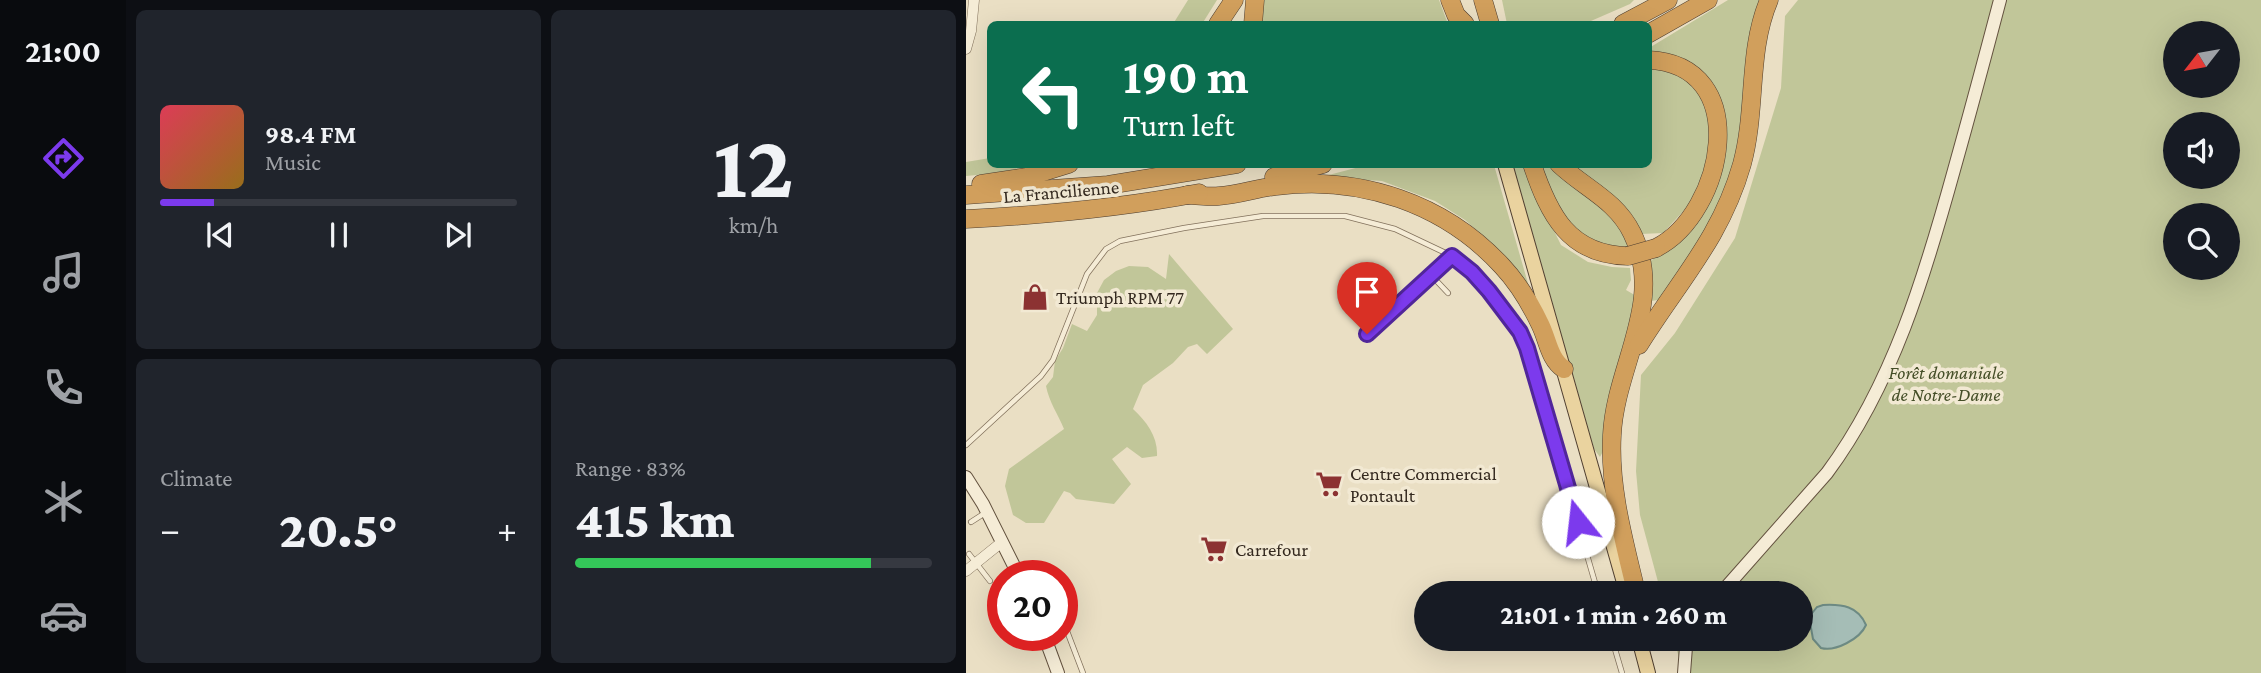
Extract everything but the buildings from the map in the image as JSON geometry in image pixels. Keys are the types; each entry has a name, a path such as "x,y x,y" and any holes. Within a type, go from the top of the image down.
{"highway":[{"path":"1220,21 1234,0"},
{"path":"1253,21 1255,0"},
{"path":"1450,0 1456,15 1463,21"},
{"path":"1483,0 1489,21"},
{"path":"1494,0 1500,21"},
{"path":"1619,21 1645,0"},
{"path":"1629,21 1668,0"},
{"path":"1652,32 1708,0"},
{"path":"1630,360 1709,242 1734,188 1748,133 1758,31 1769,0"},
{"path":"1534,168 1551,211 1571,236 1587,247 1602,253 1628,256 1656,248 1676,234 1698,204 1714,167 1719,133 1715,107 1700,80 1674,64 1652,61"},
{"path":"966,185 1027,177 1056,168"},
{"name":"La Francilienne","path":"966,195 1108,185 1212,168"},
{"name":"La Francilienne","path":"966,219 1131,206 1305,168"},
{"path":"1564,168 1608,200 1636,242 1644,265 1645,286 1630,360 1618,398 1612,435 1616,499 1633,581"},
{"path":"1187,195 1220,196 1276,186 1333,184 1362,187 1413,203 1454,225 1503,267 1533,310 1546,337 1553,362 1563,369"}],"main road":[{"path":"1460,0 1465,21"},
{"path":"1506,168 1624,581"},
{"path":"1642,651 1648,673"}],"street":[{"path":"966,49 974,0"},
{"path":"1732,581 1812,493 1834,464 1887,368 1906,326 1932,251 2000,0"},
{"path":"966,477 1011,560"},
{"path":"966,571 973,559 1002,542"},
{"path":"1049,651 1056,672"},
{"path":"1684,673 1686,651"}],"lane":[{"path":"966,445 1041,376 1053,359 1094,263 1106,249 1120,241 1263,216 1345,216 1395,229 1452,256 1472,272 1520,332 1527,348 1595,581"},
{"path":"1367,334 1452,256"},
{"path":"1432,275 1448,293"},
{"path":"971,522 987,512"},
{"path":"973,559 987,577"},
{"path":"1075,651 1083,673"},
{"path":"1616,651 1622,673"}],"green space":[{"path":"1188,0 1217,0 1204,21 1175,21"},
{"path":"1261,0 1439,0 1447,21 1259,21"},
{"path":"1502,0 1634,0 1591,21 1506,21"},
{"path":"1728,0 1760,0 1747,99 1731,179 1716,215 1673,282 1658,300 1651,301 1648,263 1666,249 1723,138 1689,67 1666,54 1652,53 1652,46"},
{"name":"Forêt domaniale de Notre-Dame","path":"1798,0 2261,0 2261,673 1683,673 1677,651 1813,651 1813,581 1658,581 1640,515 1636,471 1641,375 1675,333 1735,238 1781,88 1785,16"},
{"path":"1652,67 1670,68 1695,87 1710,115 1713,143 1702,178 1690,204 1663,233 1641,234 1626,208 1575,168 1652,168"},
{"path":"987,158 987,168 1020,168 966,176 966,162"},
{"path":"1356,168 1495,168 1529,287 1491,243 1465,220 1435,201 1382,181 1321,177"},
{"path":"1514,168 1525,168 1561,245 1588,262 1630,268 1631,280 1626,290 1638,297 1615,377 1606,438 1600,457 1594,449"},
{"path":"1538,168 1556,168 1611,212 1630,243 1627,249 1604,247 1567,227"},
{"path":"1169,254 1233,329 1207,354 1197,344 1188,347 1173,363 1143,385 1133,409 1151,430 1156,442 1157,456 1142,458 1127,447 1112,459 1131,484 1114,504 1076,499 1064,491 1044,523 1026,523 1013,515 1005,486 1009,469 1064,429 1046,386 1053,377 1055,361 1072,324 1087,331 1097,315 1097,293 1104,280 1116,271 1129,266 1148,267 1166,279"}],"water":[{"path":"1837,605 1849,608 1859,614 1866,625 1846,643 1833,648 1821,648 1813,639 1813,612 1817,607"}],"place":[{"name":"Triumph RPM 77","path":"1035,297"},
{"name":"Centre Commercial Pontault","path":"1329,484"},
{"name":"Carrefour","path":"1214,549"}],"route":[{"path":"1367,334 1452,256 1462,263 1512,318 1520,332 1578,522"}]}
